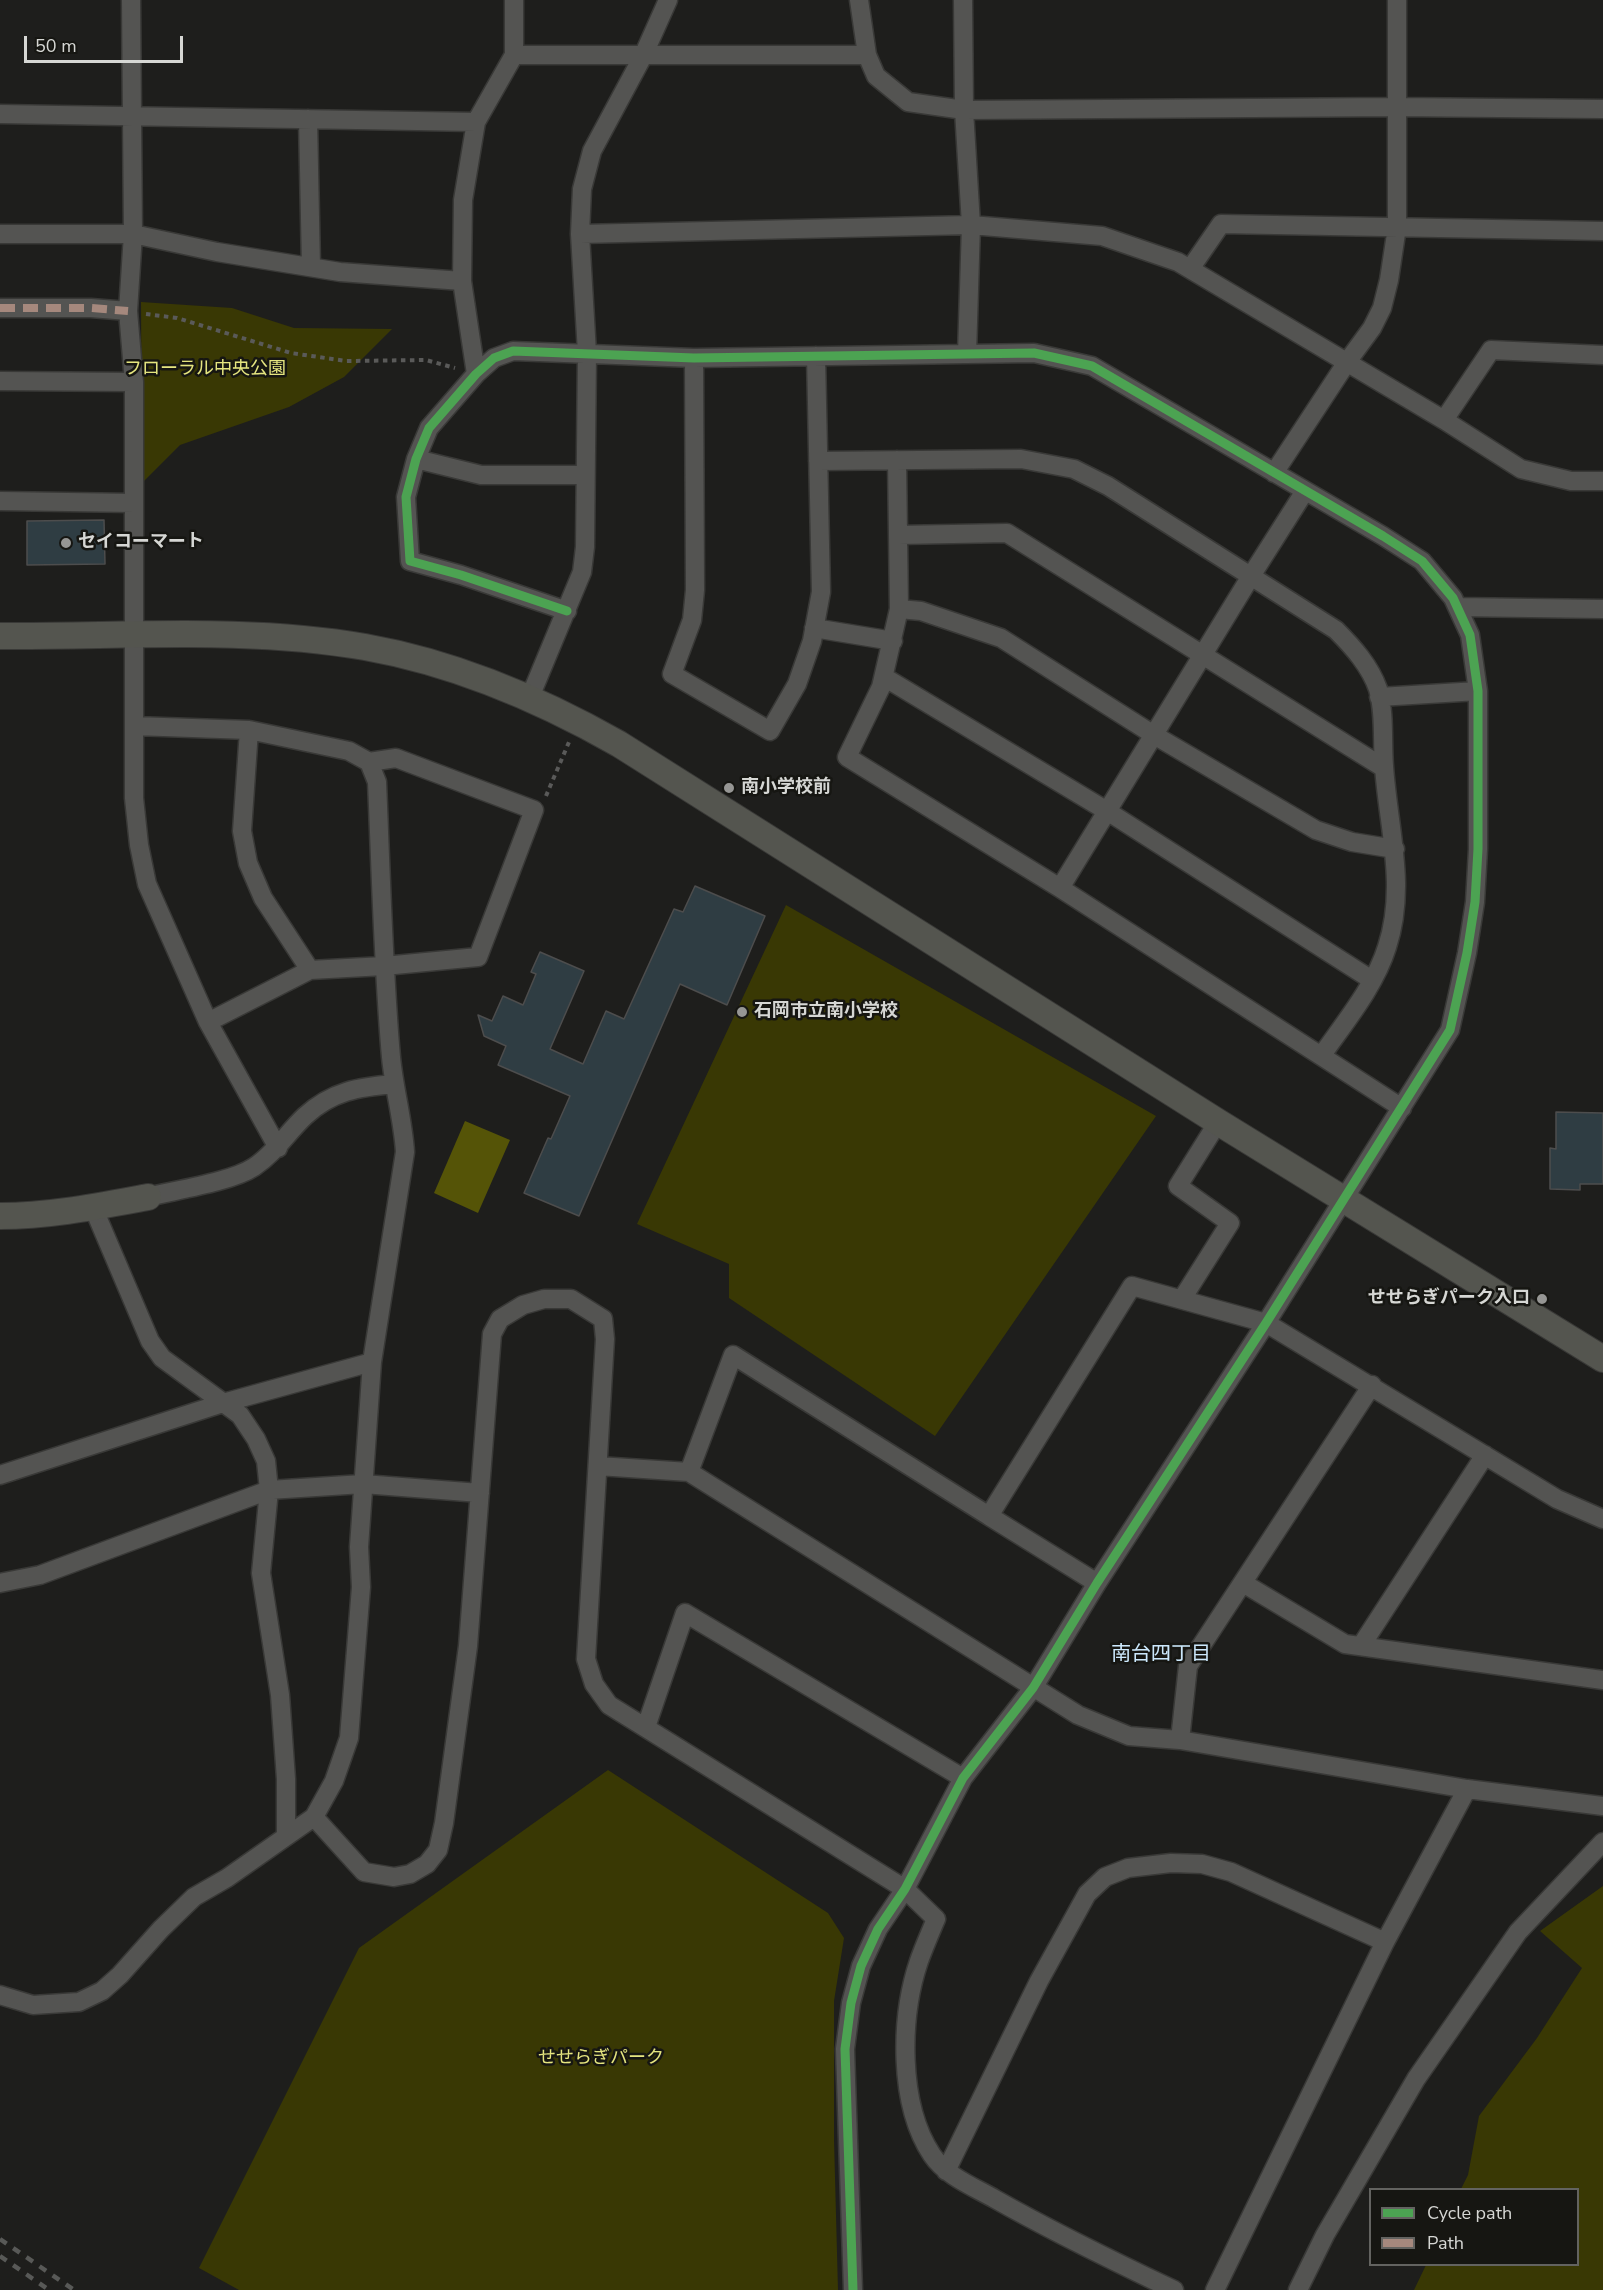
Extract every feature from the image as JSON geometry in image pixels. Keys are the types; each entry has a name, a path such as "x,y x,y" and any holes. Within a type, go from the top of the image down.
{"street":[{"path":"131,0 133,234 128,311 134,382 134,798 139,845 147,884 208,1022 278,1148"},
{"path":"476,374 462,281 463,200 476,122 514,55 513,0"},
{"path":"530,697 582,572 585,547 587,353 580,234 582,189 592,151 643,56 668,0"},
{"path":"859,0 867,55 876,76 908,102 964,110 1396,107 1603,109"},
{"path":"963,0 964,110 971,225 967,354"},
{"path":"1274,473 1372,328 1382,308 1397,227 1397,0"},
{"path":"514,55 867,55"},
{"path":"0,114 476,122"},
{"path":"308,119 311,267"},
{"path":"1190,269 1221,224 1603,231"},
{"path":"580,234 971,225 1102,236 1178,262 1444,420 1521,469 1571,481 1603,481"},
{"path":"0,234 133,234 217,252 340,272 462,281"},
{"path":"0,308 91,308 128,311"},
{"path":"1444,420 1491,350 1603,355"},
{"path":"567,611 461,575 411,561 406,497 416,459 429,428 476,374 494,358 513,351 694,358 1034,353 1092,366 1422,561 1453,598 1470,635 1478,691 1478,849 1475,902 1467,953 1450,1030 1266,1323 1097,1583 1033,1688 963,1778 905,1889 878,1929 861,1966 851,2003 845,2049 852,2290"},
{"path":"694,358 695,590 692,620 672,674 770,731 797,684 814,628 821,592 816,356"},
{"path":"0,381 134,382"},
{"path":"416,459 481,475 585,475"},
{"path":"819,461 1020,459 1074,469 1108,486 1336,630 1359,654 1377,688 1382,713 1384,768 1395,849 1396,889 1388,947 1372,980 1322,1056"},
{"path":"897,460 899,609 884,677 866,722 847,757 1060,888 1402,1108"},
{"path":"1060,888 1305,491"},
{"path":"0,501 134,503"},
{"path":"898,535 1007,533 1384,768"},
{"path":"1457,608 1603,609"},
{"path":"899,609 921,611 1001,638 1154,735 1316,830 1352,842 1395,849"},
{"path":"814,628 893,641"},
{"path":"0,636 234,635 364,647 448,668 530,697 578,720 747,823 1218,1122 1603,1359"},
{"path":"884,677 1107,811 1372,980"},
{"path":"1379,697 1478,691"},
{"path":"135,726 249,729 349,751 369,762 396,758 534,810 478,957 310,970 208,1022"},
{"path":"249,729 242,831 248,863 263,898 310,970"},
{"path":"0,1995 33,2005 79,2002 102,1991 194,1897 227,1878 314,1817 334,1781 349,1738 362,1587 359,1547 372,1362 405,1152 403,1122 394,1084 384,966 377,782 369,762"},
{"path":"0,1216 23,1216 93,1208 221,1179 252,1168 278,1148 305,1116 327,1099 358,1087 394,1084"},
{"path":"1182,1299 1230,1223 1178,1186 1218,1122"},
{"path":"93,1208 150,1341 162,1358 240,1415 266,1461 269,1490 261,1573 280,1695 286,1779 286,1836"},
{"path":"989,1516 1132,1286 1266,1323 1372,1385 1557,1499 1603,1519"},
{"path":"314,1817 364,1872 394,1877 410,1874 427,1864 438,1850 444,1823 468,1646 492,1334 500,1319 523,1305 544,1299 571,1299 603,1319 605,1339 586,1659 594,1684 609,1705 905,1889 936,1918 919,1962 908,2009 906,2063 908,2086 919,2130 932,2156 946,2171 1047,2228 1174,2290"},
{"path":"689,1473 733,1355 1097,1583"},
{"path":"0,1475 223,1403 372,1362"},
{"path":"1180,1740 1188,1666 1372,1385"},
{"path":"1361,1647 1485,1455"},
{"path":"598,1466 689,1473 1078,1716 1129,1736 1180,1740 1467,1789 1603,1806"},
{"path":"0,1583 40,1575 269,1490 363,1484 480,1493"},
{"path":"1243,1583 1345,1644 1603,1680"},
{"path":"646,1727 684,1613 963,1778"},
{"path":"1215,2290 1385,1942 1467,1789"},
{"path":"1298,2290 1325,2235 1416,2079 1518,1932 1603,1842"},
{"path":"946,2171 1039,1981 1087,1894 1105,1877 1128,1868 1171,1863 1202,1864 1231,1872 1385,1942"}],"path":[{"path":"128,311 177,318 291,353 346,361 426,360 476,374"},
{"path":"534,810 544,801 578,720"}],"green space":[{"name":"フローラル中央公園","path":"141,302 232,308 294,328 392,329 344,377 289,407 180,445 142,483"},
{"path":"786,905 1156,1116 935,1436 729,1298 729,1264 637,1224"},
{"name":"せせらぎパーク","path":"608,1770 828,1913 844,1938 834,2001 834,2140 838,2290 239,2290 199,2268 359,1948"},
{"path":"1603,1886 1603,2290 1414,2290 1426,2266 1579,2266 1579,2188 1462,2188 1468,2175 1479,2116 1537,2038 1582,1968 1540,1931"}],"shaded area":[{"path":"465,1121 510,1140 478,1213 434,1193"}],"building":[{"name":"セイコーマート","path":"104,520 105,564 27,565 27,521"},
{"path":"695,886 765,916 727,1005 680,984 579,1216 524,1193 548,1138 551,1139 570,1096 498,1065 506,1046 484,1036 478,1015 492,1021 503,996 523,1005 536,974 531,972 540,952 584,971 550,1049 583,1064 606,1011 624,1019 674,909 683,912"},
{"path":"1556,1112 1603,1113 1603,1184 1580,1184 1580,1190 1550,1189 1550,1148 1556,1149"}],"railway":[{"path":"0,2239 74,2290"},
{"path":"0,2256 49,2290"}],"marked path":[{"path":"0,308 91,308 128,311"}],"cycle path":[{"path":"567,611 461,575 410,561 406,497 416,459 429,428 476,374 494,358 513,351 694,358 1034,353 1092,366 1422,561 1453,598 1470,635 1478,691 1478,849 1475,902 1467,953 1450,1030 1266,1323 1097,1583 1033,1688 963,1778 905,1889 878,1929 861,1966 851,2003 845,2049 853,2290"}],"place":[{"name":"セイコーマート","path":"66,543"},
{"name":"南小学校前","path":"729,788"},
{"name":"石岡市立南小学校","path":"742,1012"},
{"name":"せせらぎパーク入口","path":"1542,1299"}],"district":[{"name":"南台四丁目","path":"1161,1655"}]}
